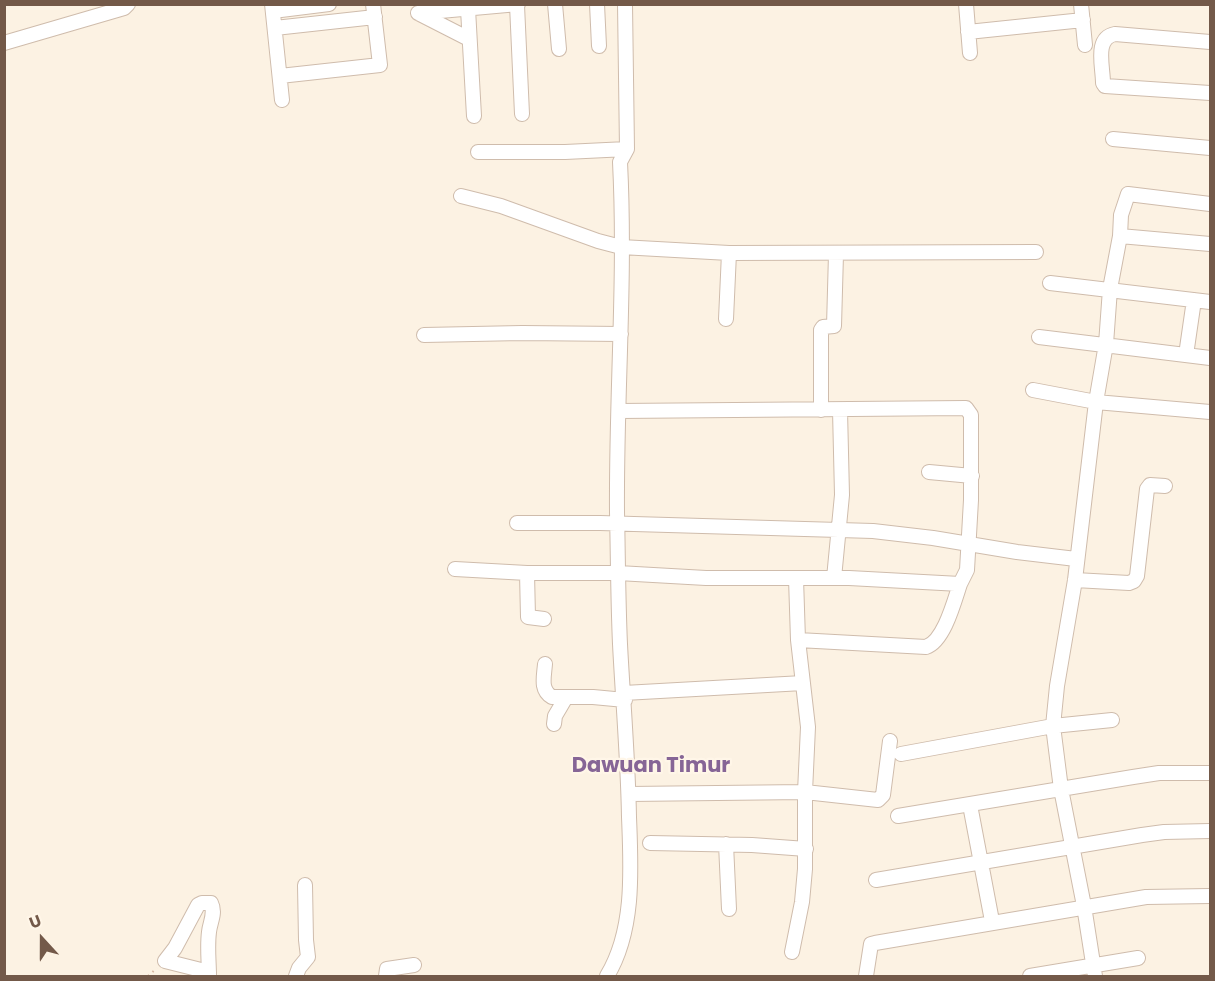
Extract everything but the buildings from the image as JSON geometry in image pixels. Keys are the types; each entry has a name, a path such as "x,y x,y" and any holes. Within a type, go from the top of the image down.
{"street":[{"path":"4,43 124,8 128,4"},
{"path":"282,100 272,8 329,4"},
{"path":"555,4 559,49"},
{"path":"597,4 599,46"},
{"path":"607,976 615,962 626,922 630,868 617,523 621,334 620,162 627,149 625,4"},
{"path":"966,4 970,53"},
{"path":"1081,4 1085,45"},
{"path":"469,39 418,13 517,5 522,114"},
{"path":"468,9 474,116"},
{"path":"274,28 374,11 380,65 280,76"},
{"path":"968,32 1083,20"},
{"path":"1210,42 1114,33 1103,39 1102,48 1105,86 1210,93"},
{"path":"1113,139 1210,148"},
{"path":"478,152 627,149"},
{"path":"1094,971 1061,789 1053,726 1057,686 1075,579 1121,215 1128,194 1210,204"},
{"path":"461,196 501,206 621,247 729,253 1036,252"},
{"path":"1120,236 1210,244"},
{"path":"726,319 729,253"},
{"path":"821,410 821,330 823,327 834,326 836,254"},
{"path":"1050,283 1210,302"},
{"path":"1186,354 1194,300"},
{"path":"424,335 621,334"},
{"path":"1039,337 1210,358"},
{"path":"1033,390 1096,402 1210,412"},
{"path":"619,411 966,408 971,415 972,476 967,570 940,637 926,647 798,640"},
{"path":"834,578 842,495 840,410"},
{"path":"929,472 972,476"},
{"path":"1075,579 1129,583 1134,580 1137,576 1147,489 1150,485 1165,486"},
{"path":"517,523 617,523 873,531 1076,560"},
{"path":"455,568 527,573 618,573 706,578 834,578 960,584"},
{"path":"527,573 528,617 544,619"},
{"path":"792,951 802,902 806,849 805,792 808,727 798,640 796,578"},
{"path":"545,664 543,686 546,694 565,699 803,683"},
{"path":"554,724 555,716 565,699"},
{"path":"901,754 1053,726 1112,720"},
{"path":"629,794 805,792 879,800 883,795 890,741"},
{"path":"898,816 1159,773 1210,773"},
{"path":"970,805 992,921"},
{"path":"876,880 1164,832 1210,831"},
{"path":"650,843 726,844 806,849"},
{"path":"726,844 729,909"},
{"path":"296,976 308,957 305,885"},
{"path":"866,976 871,944 992,921 1146,897 1210,896"},
{"path":"207,902 211,903 213,909 209,933 209,974 165,961 175,948 198,905 207,902"},
{"path":"1030,976 1094,971 1138,958"},
{"path":"386,976 387,969 414,965"}],"district":[{"name":"Dawuan Timur","path":"651,767"}]}
